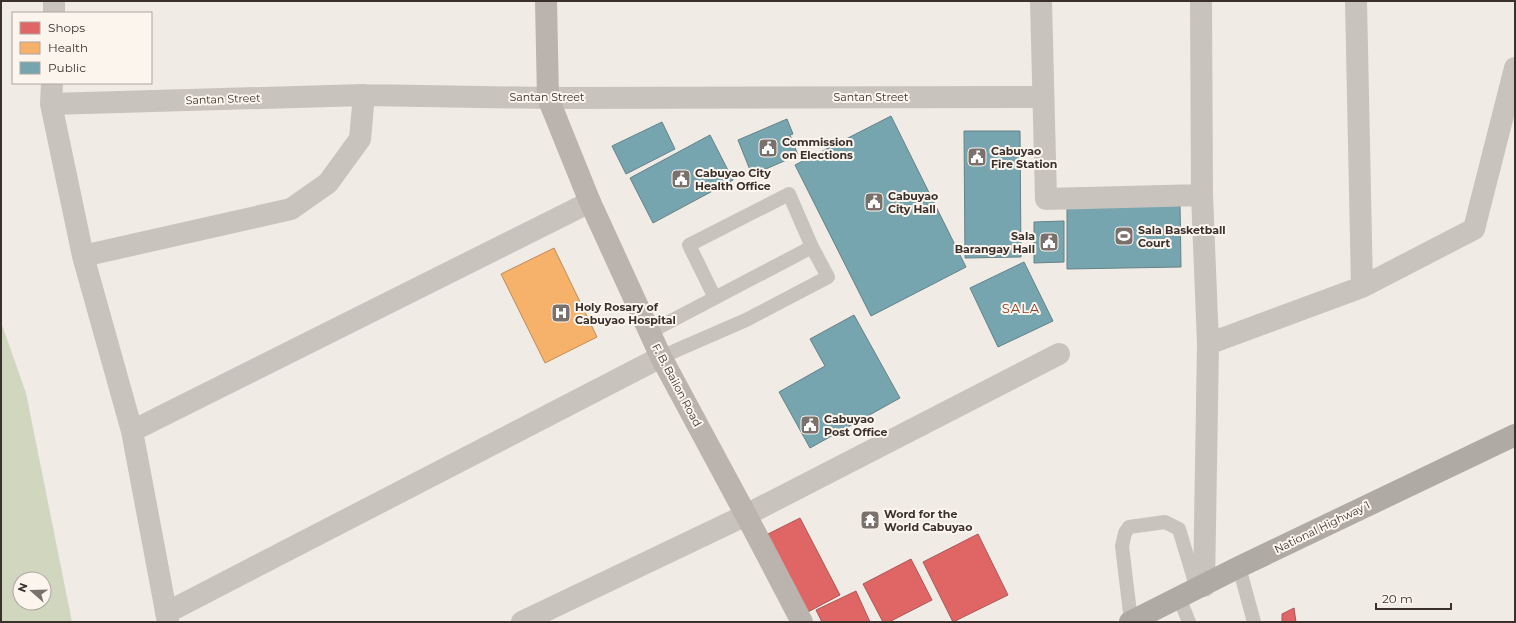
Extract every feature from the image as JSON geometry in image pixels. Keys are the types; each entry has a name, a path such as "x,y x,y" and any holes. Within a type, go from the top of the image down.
{"highway":[{"name":"National Highway 1","path":"1130,622 1239,567 1514,437"}],"street":[{"path":"54,1 54,12"},
{"name":"F. B. Bailon Road","path":"546,1 548,98 590,202 661,357 802,622"},
{"path":"1041,1 1046,199 1202,195"},
{"path":"1193,591 1208,344 1202,195 1201,1"},
{"path":"1356,1 1362,287"},
{"path":"1208,344 1362,287 1474,229 1515,68"},
{"path":"51,93 83,256 132,431 167,618 661,357"},
{"name":"Santan Street","path":"51,93 548,98 1043,97"},
{"path":"83,256 291,209 328,183 360,139 364,95"},
{"path":"132,431 590,202"},
{"path":"522,622 746,515 1059,354"}],"lane":[{"path":"661,357 746,320 828,277 812,248 789,194 689,245 715,298"},
{"path":"650,332 812,248"},
{"path":"1130,622 1122,546 1125,533 1129,527 1165,522 1179,529 1193,591 1189,622"},
{"path":"1239,567 1254,622"}],"green space":[{"path":"1,322 26,393 72,622 1,622"}],"building: Shops":[{"path":"800,518 840,595 804,614 764,536"},
{"path":"978,534 1008,595 953,622 923,562"},
{"path":"911,559 932,600 889,622 883,622 863,584"},
{"path":"856,591 870,622 822,622 816,610"},
{"path":"1294,608 1296,622 1282,622 1282,614"}],"building: Health":[{"path":"554,248 597,337 545,363 501,274"}],"building: Public":[{"name":"Cabuyao City Hall","path":"891,116 966,267 871,316 795,165"},
{"name":"Commission on Elections","path":"787,119 793,134 790,135 798,155 752,175 738,140"},
{"path":"662,122 675,149 626,174 612,146"},
{"path":"964,131 1020,131 1021,257 965,258"},
{"name":"Cabuyao City Health Office","path":"710,135 733,180 653,223 630,178"},
{"name":"Sala Basketball Court","path":"1180,203 1181,267 1067,269 1067,205"},
{"name":"Sala Barangay Hall","path":"1064,221 1064,262 1034,263 1034,222"},
{"path":"1024,262 1053,321 998,347 970,288"},
{"path":"854,315 900,398 810,448 779,392 825,366 810,339"}],"place":[{"name":"Commission on Elections","path":"768,148"},
{"name":"Cabuyao Fire Station","path":"977,157"},
{"name":"Cabuyao City Health Office","path":"681,179"},
{"name":"Cabuyao City Hall","path":"874,202"},
{"name":"Sala Basketball Court","path":"1124,236"},
{"name":"Sala Barangay Hall","path":"1049,242"},
{"name":"Holy Rosary of Cabuyao Hospital","path":"561,313"},
{"name":"Cabuyao Post Office","path":"810,425"},
{"name":"Word for the World Cabuyao","path":"870,520"}],"district":[{"name":"SALA","path":"1021,308"}]}
